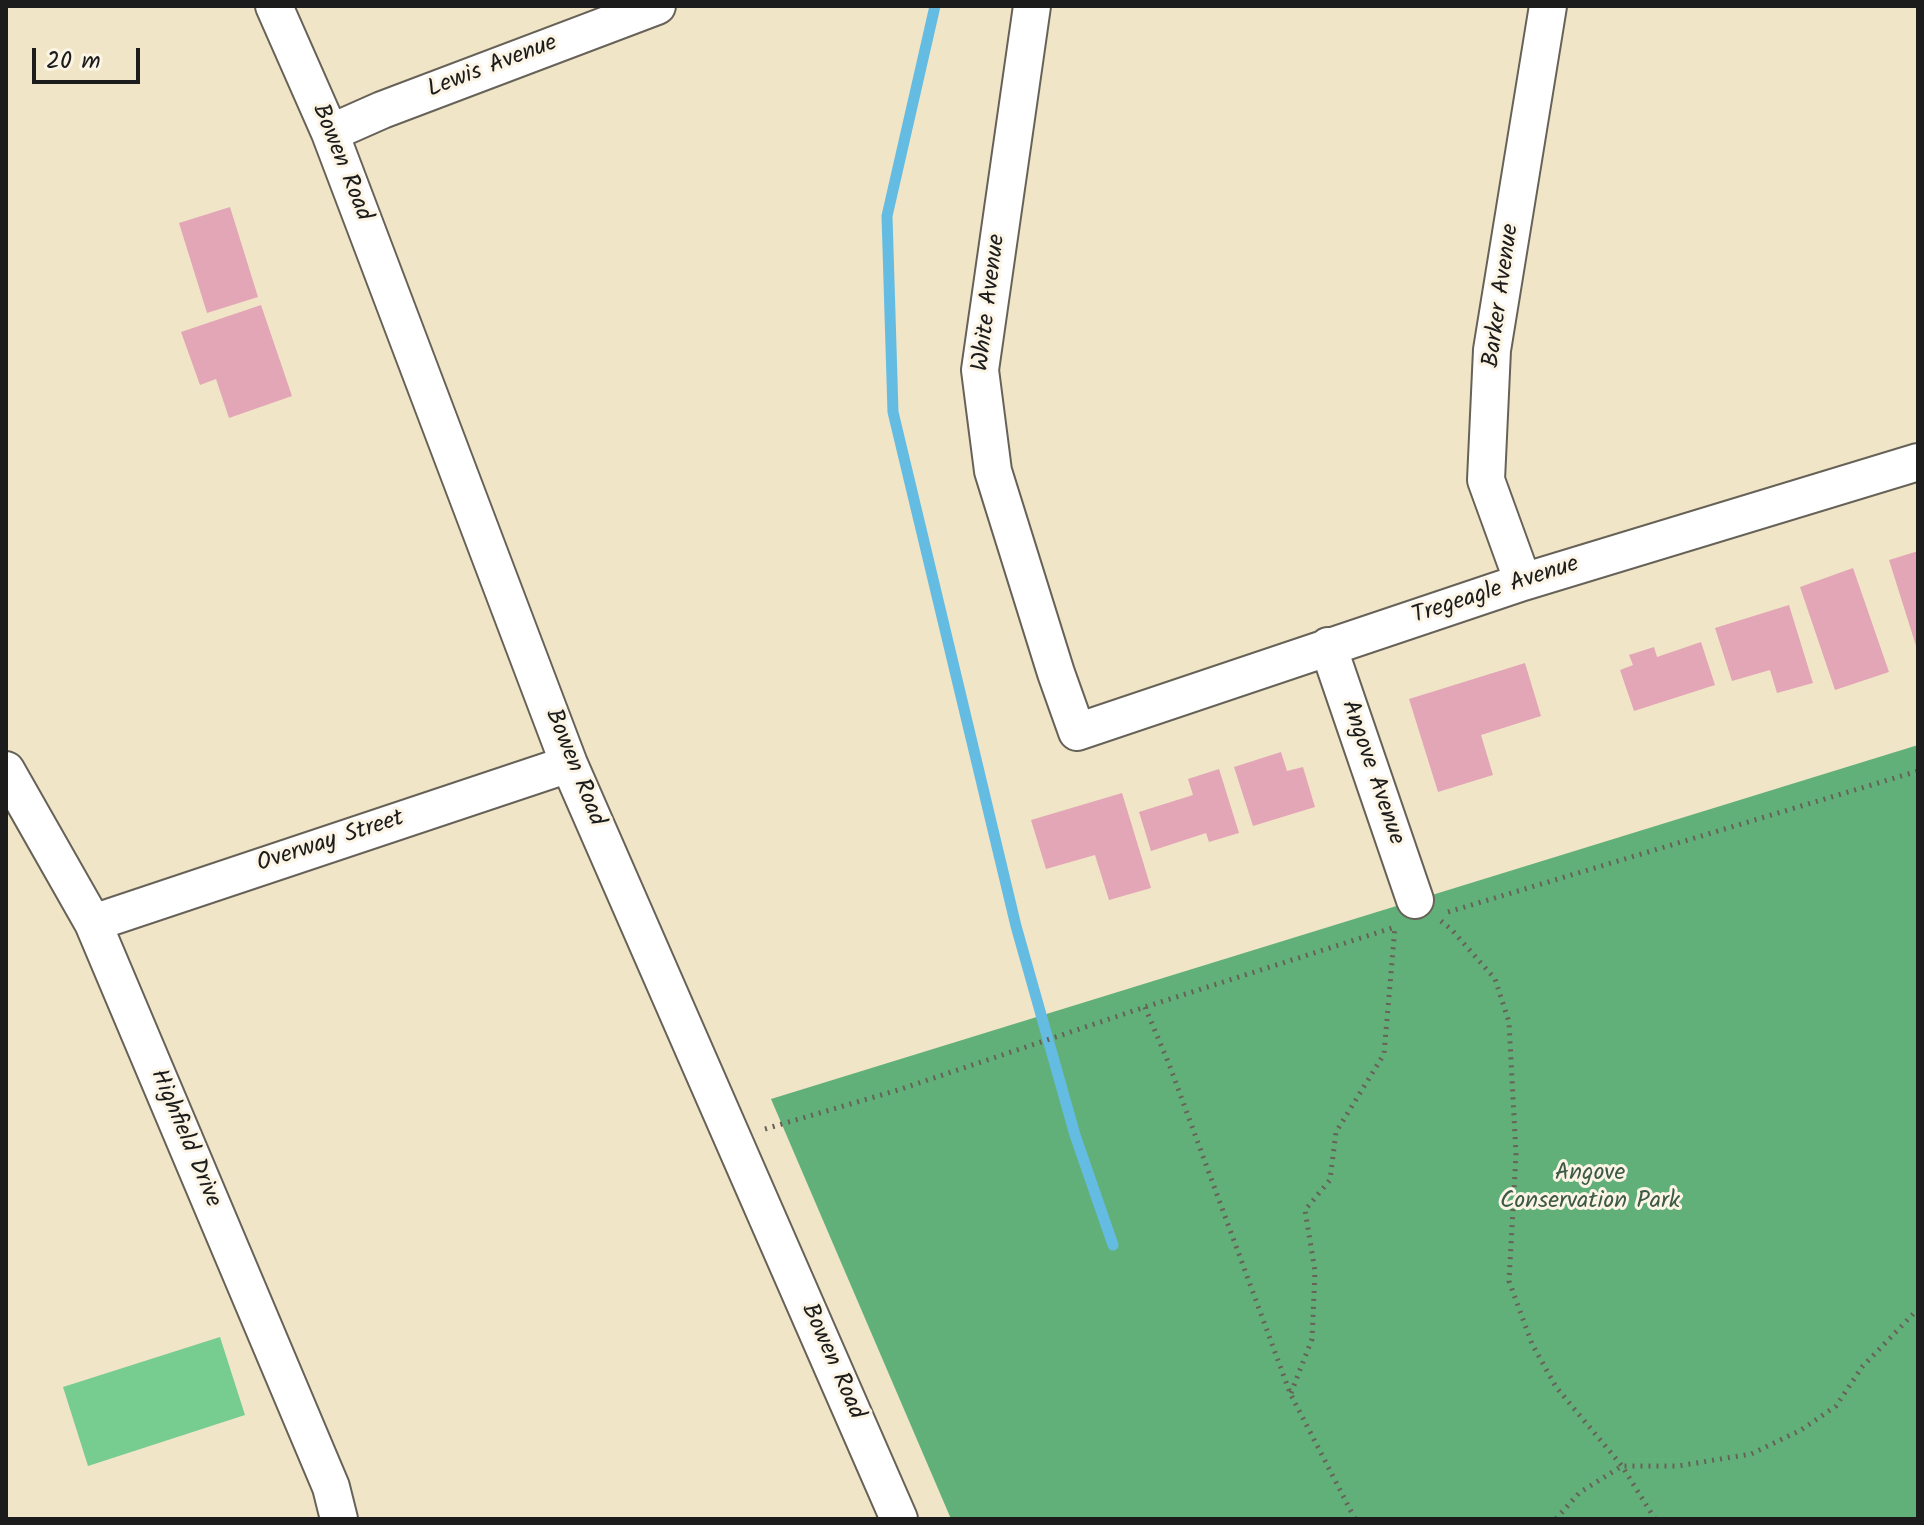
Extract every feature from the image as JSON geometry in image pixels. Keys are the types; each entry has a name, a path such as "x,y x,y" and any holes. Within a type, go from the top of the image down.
{"street":[{"name":"Bowen Road","path":"274,6 330,133 569,764 899,1519"},
{"name":"Lewis Avenue","path":"330,133 382,110 657,6"},
{"name":"White Avenue","path":"1032,6 980,370 993,471 1077,732"},
{"name":"Barker Avenue","path":"1523,582 1486,480 1492,350 1548,6"},
{"name":"Tregeagle Avenue","path":"1077,732 1523,582 1918,462"},
{"name":"Angove Avenue","path":"1328,646 1415,914"},
{"name":"Overway Street","path":"93,923 569,764"},
{"name":"Highfield Drive","path":"6,770 93,923 331,1487 339,1519"}],"path":[{"path":"733,1138 898,1090 1415,914 1918,771"},
{"path":"1290,1393 1312,1339 1315,1271 1305,1210 1330,1180 1336,1132 1384,1054 1415,914"},
{"path":"1415,914 1452,930 1495,979 1509,1022 1516,1155 1509,1281 1532,1344 1556,1387 1622,1466 1655,1519"},
{"path":"1145,1007 1169,1064 1290,1393 1355,1519"},
{"path":"1556,1519 1579,1493 1622,1466 1678,1466 1751,1454 1801,1430 1836,1406 1862,1367 1918,1309"}],"green space":[{"name":"Angove Conservation Park","path":"1918,745 1918,1516 1915,1519 951,1519 771,1099"},
{"path":"220,1337 245,1415 88,1466 63,1387"}],"building":[{"path":"230,207 258,297 207,313 179,223"},
{"path":"261,305 292,396 229,418 216,379 200,385 181,332"},
{"path":"1918,551 1918,649 1917,649 1889,560"},
{"path":"1853,568 1889,672 1835,690 1800,587"},
{"path":"1789,605 1813,683 1777,693 1770,670 1732,681 1715,628"},
{"path":"1701,642 1715,685 1634,711 1620,670 1633,665 1629,655 1654,647 1657,657"},
{"path":"1525,663 1541,716 1481,735 1493,775 1438,792 1409,699"},
{"path":"1281,752 1287,771 1303,767 1315,807 1253,826 1234,767"},
{"path":"1219,769 1239,833 1209,842 1206,833 1151,851 1139,812 1193,795 1188,779"},
{"path":"1122,793 1151,888 1109,900 1095,855 1046,869 1031,820"}],"waterway":[{"path":"935,6 887,216 893,412 1016,926 1075,1135 1113,1245"}]}
